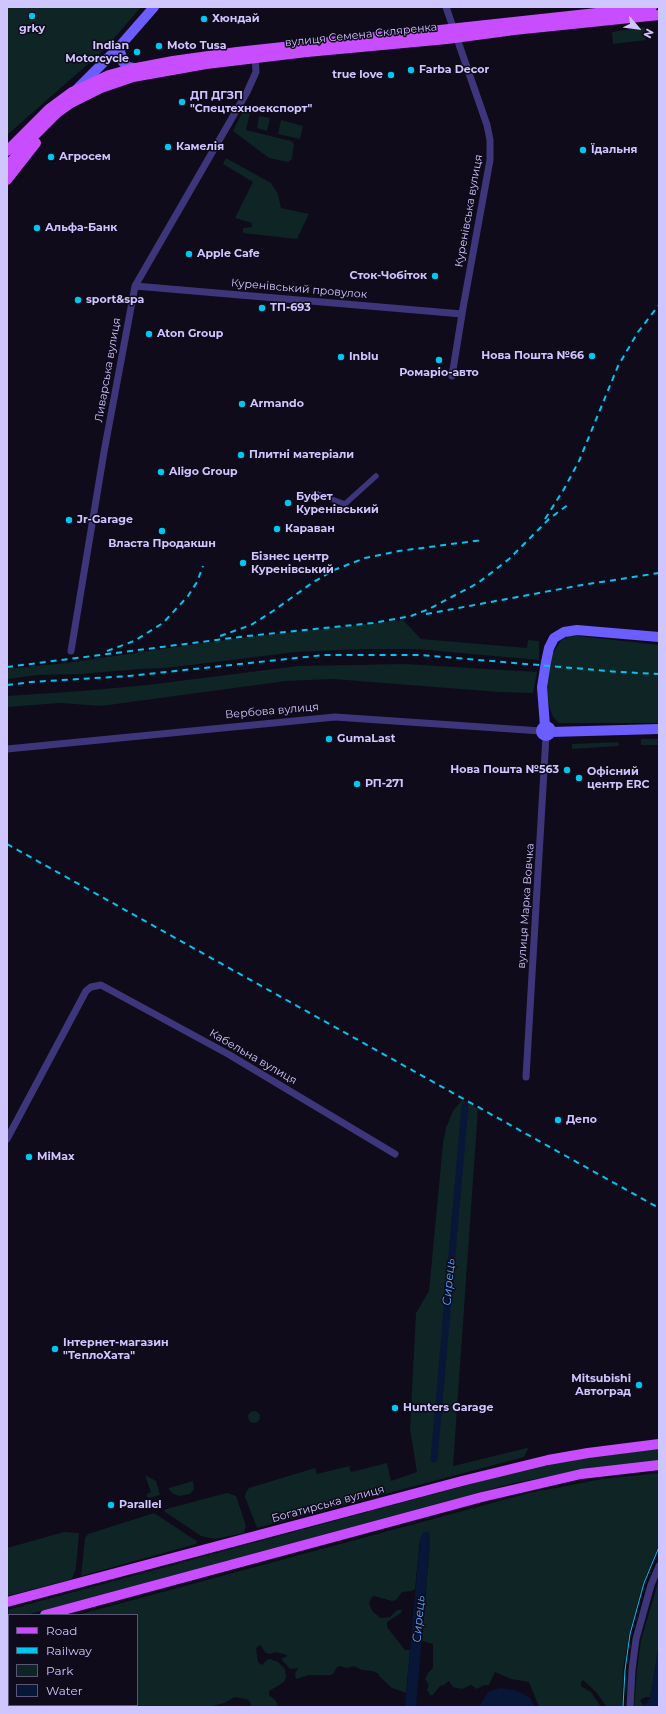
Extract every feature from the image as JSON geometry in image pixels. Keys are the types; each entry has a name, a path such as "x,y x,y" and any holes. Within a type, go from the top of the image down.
{"main road":[{"path":"76,90 120,47 154,7"},
{"name":"вулиця Семена Скляренка","path":"7,150 49,108 76,90 109,75 134,68 173,61 307,52 652,7"},
{"name":"вулиця Семена Скляренка","path":"454,32 659,15"},
{"path":"120,47 123,62 128,67 134,68"},
{"name":"вулиця Семена Скляренка","path":"57,113 71,103 101,88 132,77 255,55"},
{"path":"7,166 57,113"},
{"path":"7,180 57,113"},
{"path":"545,731 542,687 549,648 554,638 564,632 577,630 659,637"},
{"name":"Вербова вулиця","path":"545,731 659,729"},
{"name":"Богатирська вулиця","path":"7,1602 462,1481 548,1460 588,1453 659,1444"},
{"path":"49,1614 482,1497 581,1474 659,1465"}],"street":[{"name":"Куренівська вулиця","path":"446,7 487,125 490,140 490,160 452,376"},
{"name":"Ливарська вулиця","path":"71,651 104,452 135,286 247,92 256,72 255,55"},
{"name":"Куренівський провулок","path":"135,286 462,314"},
{"path":"315,493 345,504 376,476"},
{"name":"Вербова вулиця","path":"7,749 335,717 545,731"},
{"name":"вулиця Марка Вовчка","path":"526,1077 545,731"},
{"name":"Кабельна вулиця","path":"7,1139 86,991 97,985 101,985 228,1054 395,1154"},
{"path":"630,1707 632,1670 636,1639 651,1585 659,1566"}],"green space":[{"path":"7,7 141,7 104,50 7,135"},
{"path":"645,27 646,40 613,44 612,32"},
{"path":"243,111 250,113 246,130 291,141 294,144 292,159 288,162 269,158 233,131"},
{"path":"259,116 270,118 267,131 257,128"},
{"path":"281,120 303,126 300,139 278,134"},
{"path":"226,158 271,183 278,194 281,208 309,214 297,239 243,233 243,228 252,227 252,223 235,218 253,182 223,164"},
{"path":"403,620 421,639 527,648 528,640 539,641 539,660 416,649 360,649 296,652 166,668 81,674 38,675 7,679 7,669 66,663 247,637"},
{"path":"568,636 659,645 659,723 559,723 553,717 550,709 546,687 552,655 561,640"},
{"path":"405,664 537,672 533,693 499,692 333,679 286,681 101,706 60,703 7,707 7,696 147,685 298,666"},
{"path":"641,739 659,739 659,745 641,745"},
{"path":"618,742 619,746 572,749 572,744"},
{"path":"462,1100 478,1109 453,1466 528,1449 524,1457 257,1528 245,1497 249,1488 315,1468 317,1474 349,1466 351,1472 387,1463 391,1481 417,1472 410,1429 416,1313 429,1291 443,1143 446,1128 453,1111"},
{"path":"256,1411 259,1412 259,1422 252,1423 249,1422 248,1415 249,1412"},
{"path":"659,1449 659,1461 580,1470 510,1484 30,1614 8,1614 7,1620 7,1610 526,1469 581,1458"},
{"path":"659,1473 659,1544 643,1583 629,1634 623,1670 622,1707 607,1707 596,1692 583,1680 581,1682 581,1686 591,1692 601,1707 539,1707 529,1682 511,1679 495,1672 489,1685 484,1685 477,1689 471,1685 462,1689 453,1687 449,1681 440,1686 433,1695 430,1695 427,1690 429,1685 425,1679 433,1668 433,1644 422,1641 430,1540 430,1535 428,1532 420,1539 415,1589 412,1591 402,1592 396,1600 392,1601 374,1596 371,1598 369,1604 373,1612 381,1618 390,1617 397,1610 402,1610 401,1613 387,1622 387,1627 405,1650 410,1650 406,1693 392,1688 379,1676 379,1674 372,1671 362,1670 354,1666 347,1668 340,1666 337,1667 333,1674 330,1675 309,1675 296,1679 295,1674 298,1668 290,1669 282,1660 282,1658 286,1657 287,1655 276,1652 270,1654 266,1653 260,1645 256,1648 258,1662 262,1665 270,1659 278,1662 285,1669 286,1677 284,1682 269,1691 269,1695 276,1701 278,1707 252,1707 249,1700 235,1697 224,1703 208,1707 7,1707 7,1634 8,1706 138,1706 138,1614 81,1614 529,1493 602,1479"},
{"path":"145,1475 156,1481 160,1495 150,1498 147,1497 147,1494 151,1492"},
{"path":"193,1481 194,1489 190,1494 179,1496 172,1493 169,1489 169,1488"},
{"path":"227,1493 236,1496 246,1526 244,1533 215,1539 201,1536 164,1511 166,1509"},
{"path":"154,1513 197,1541 196,1544 81,1576 85,1538 88,1534"},
{"path":"64,1532 79,1533 76,1568 72,1579 7,1596 7,1548"},
{"path":"659,1579 659,1645 652,1688 650,1697 645,1697 640,1700 643,1705 641,1707 634,1707 641,1640"}],"water":[{"path":"424,1532 430,1533 430,1540 416,1707 405,1707 420,1539"},
{"path":"659,1645 659,1707 641,1707 647,1703 650,1697"},
{"path":"500,1688 514,1690 524,1694 530,1698 535,1707 479,1707 488,1692"}],"waterway":[{"name":"Сирець","path":"434,1459 465,1106"}],"tram line":[{"path":"623,1707 625,1670 630,1634 644,1583 659,1547"}],"railway":[{"path":"545,519 564,489 579,461 618,366 638,332 659,305"},
{"path":"7,667 247,636 373,623 411,616 429,609 478,583 509,559 549,519 569,504"},
{"path":"220,636 251,625 312,583 334,570 365,558 399,551 482,540"},
{"path":"107,651 134,641 163,623 188,596 197,582 203,566"},
{"path":"426,614 582,585 659,573"},
{"path":"7,685 31,682 129,676 324,655 421,655 659,674"},
{"path":"7,844 659,1208"}],"place":[{"name":"grky","path":"32,16"},
{"name":"Хюндай","path":"204,19"},
{"name":"Moto Tusa","path":"159,46"},
{"name":"Indian Motorcycle","path":"137,52"},
{"name":"Farba Decor","path":"411,70"},
{"name":"true love","path":"391,75"},
{"name":"ДП ДГЗП \"Спецтехноекспорт\"","path":"182,102"},
{"name":"Камелія","path":"168,147"},
{"name":"Їдальня","path":"583,150"},
{"name":"Агросем","path":"51,157"},
{"name":"Альфа-Банк","path":"37,228"},
{"name":"Apple Cafe","path":"189,254"},
{"name":"Сток-Чобіток","path":"435,276"},
{"name":"sport&spa","path":"78,300"},
{"name":"ТП-693","path":"262,308"},
{"name":"Aton Group","path":"149,334"},
{"name":"Нова Пошта №66","path":"592,356"},
{"name":"Inblu","path":"341,357"},
{"name":"Ромаріо-авто","path":"439,360"},
{"name":"Armando","path":"242,404"},
{"name":"Плитні матеріали","path":"241,455"},
{"name":"Aligo Group","path":"161,472"},
{"name":"Буфет Куренівський","path":"288,503"},
{"name":"Jr-Garage","path":"69,520"},
{"name":"Караван","path":"277,529"},
{"name":"Власта Продакшн","path":"162,531"},
{"name":"Бізнес центр Куренівський","path":"243,563"},
{"name":"GumaLast","path":"329,739"},
{"name":"Нова Пошта №563","path":"567,770"},
{"name":"Офісний центр ERC","path":"579,778"},
{"name":"РП-271","path":"357,784"},
{"name":"Депо","path":"558,1120"},
{"name":"MiMax","path":"29,1157"},
{"name":"Інтернет-магазин \"ТеплоХата\"","path":"55,1349"},
{"name":"Mitsubishi Автоград","path":"639,1385"},
{"name":"Hunters Garage","path":"395,1408"},
{"name":"Parallel","path":"111,1505"}]}
